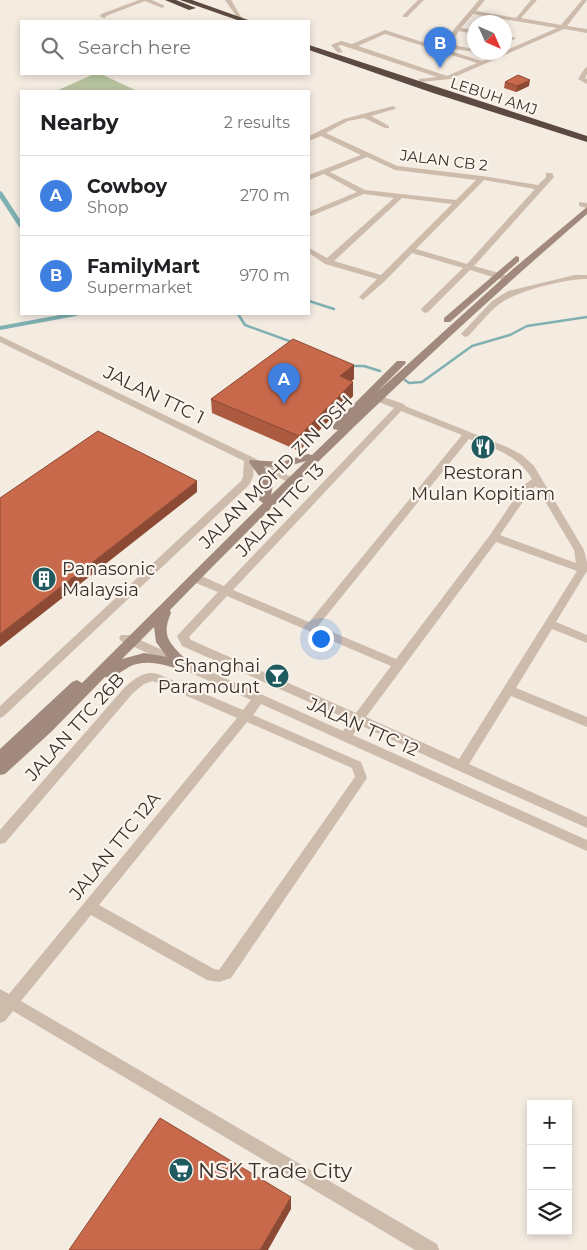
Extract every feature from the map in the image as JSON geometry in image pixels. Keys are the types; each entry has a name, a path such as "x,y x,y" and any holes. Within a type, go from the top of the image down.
{"highway":[{"path":"169,0 228,20"},
{"path":"184,0 244,20"},
{"name":"LEBUH AMJ","path":"310,41 587,134"},
{"name":"LEBUH AMJ","path":"310,47 445,94 587,139"}],"main road":[{"name":"JALAN MOHD ZIN DSH","path":"0,770 89,685 129,640 264,500 291,479 308,457 501,276 586,205"},
{"name":"JALAN MOHD ZIN DSH","path":"0,757 169,604 373,396"},
{"path":"251,460 282,465 308,457"},
{"path":"251,460 268,480 264,500"},
{"path":"169,604 160,621 159,635 161,641 183,665"},
{"path":"89,685 119,666 146,656 183,665"}],"street":[{"path":"103,17 102,15 146,0 162,6"},
{"path":"228,0 244,20"},
{"path":"404,16 420,0"},
{"path":"467,50 456,48 450,44 457,29 482,0"},
{"path":"517,20 534,0"},
{"path":"421,80 448,78 563,27 585,0"},
{"path":"470,12 587,31"},
{"path":"457,29 467,31"},
{"path":"352,46 385,32 483,63"},
{"path":"340,52 334,45 341,43 352,46 448,78"},
{"path":"587,69 581,79 587,82"},
{"path":"442,86 448,78"},
{"path":"310,138 346,120 393,108"},
{"path":"364,115 387,126"},
{"name":"JALAN CB 2","path":"321,133 366,155 401,169 482,178 541,188"},
{"path":"310,178 366,155"},
{"path":"324,172 363,192 458,202"},
{"path":"425,310 470,266 541,188 550,177 549,175"},
{"path":"363,297 482,178"},
{"path":"310,215 363,192"},
{"path":"328,262 400,196"},
{"path":"411,250 501,276"},
{"path":"310,251 328,262 383,278"},
{"path":"465,334 495,303 511,293 567,279 587,277"},
{"name":"JALAN TTC 1","path":"0,339 291,479"},
{"path":"373,396 401,406 519,457 529,466 580,550 583,575 549,624 461,767"},
{"name":"JALAN TTC 13","path":"359,719 186,644 183,636 401,406"},
{"path":"311,627 468,434"},
{"path":"0,713 245,483 251,460"},
{"path":"344,738 494,537 527,488 536,480"},
{"path":"494,537 583,575"},
{"path":"195,578 399,665"},
{"path":"549,624 587,639"},
{"name":"JALAN TTC 12","path":"129,640 587,846"},
{"name":"JALAN TTC 26B","path":"0,839 128,690 140,680 154,676 357,765 361,778 226,972 219,976 212,975 89,907"},
{"path":"509,690 587,722"},
{"name":"JALAN TTC 12A","path":"0,1016 5,1000 89,907 259,699"},
{"path":"359,719 461,767 587,822"},
{"path":"5,1000 432,1250"}],"green space":[{"path":"92,75 103,75 135,90 58,90"}],"building":[{"path":"518,75 530,80 517,86 505,82"},
{"path":"293,339 354,365 340,376 353,382 299,436 211,399"},
{"name":"Panasonic Malaysia","path":"98,431 197,481 0,634 0,498"},
{"name":"NSK Trade City","path":"160,1118 291,1197 260,1250 69,1250"}],"waterway":[{"path":"0,193 20,224"},
{"path":"310,301 334,309"},
{"path":"0,328 71,315"},
{"path":"239,315 245,325 292,342"},
{"path":"405,380 409,383 422,382 472,346 510,335 527,326 587,317"},
{"path":"351,366 364,366 380,371"}],"place":[{"name":"FamilyMart","path":"440,68"},
{"name":"Cowboy","path":"284,404"},
{"name":"Restoran Mulan Kopitiam","path":"483,447"},
{"name":"Panasonic Malaysia","path":"44,579"},
{"name":"Shanghai Paramount","path":"277,676"},
{"name":"NSK Trade City","path":"181,1170"}]}
